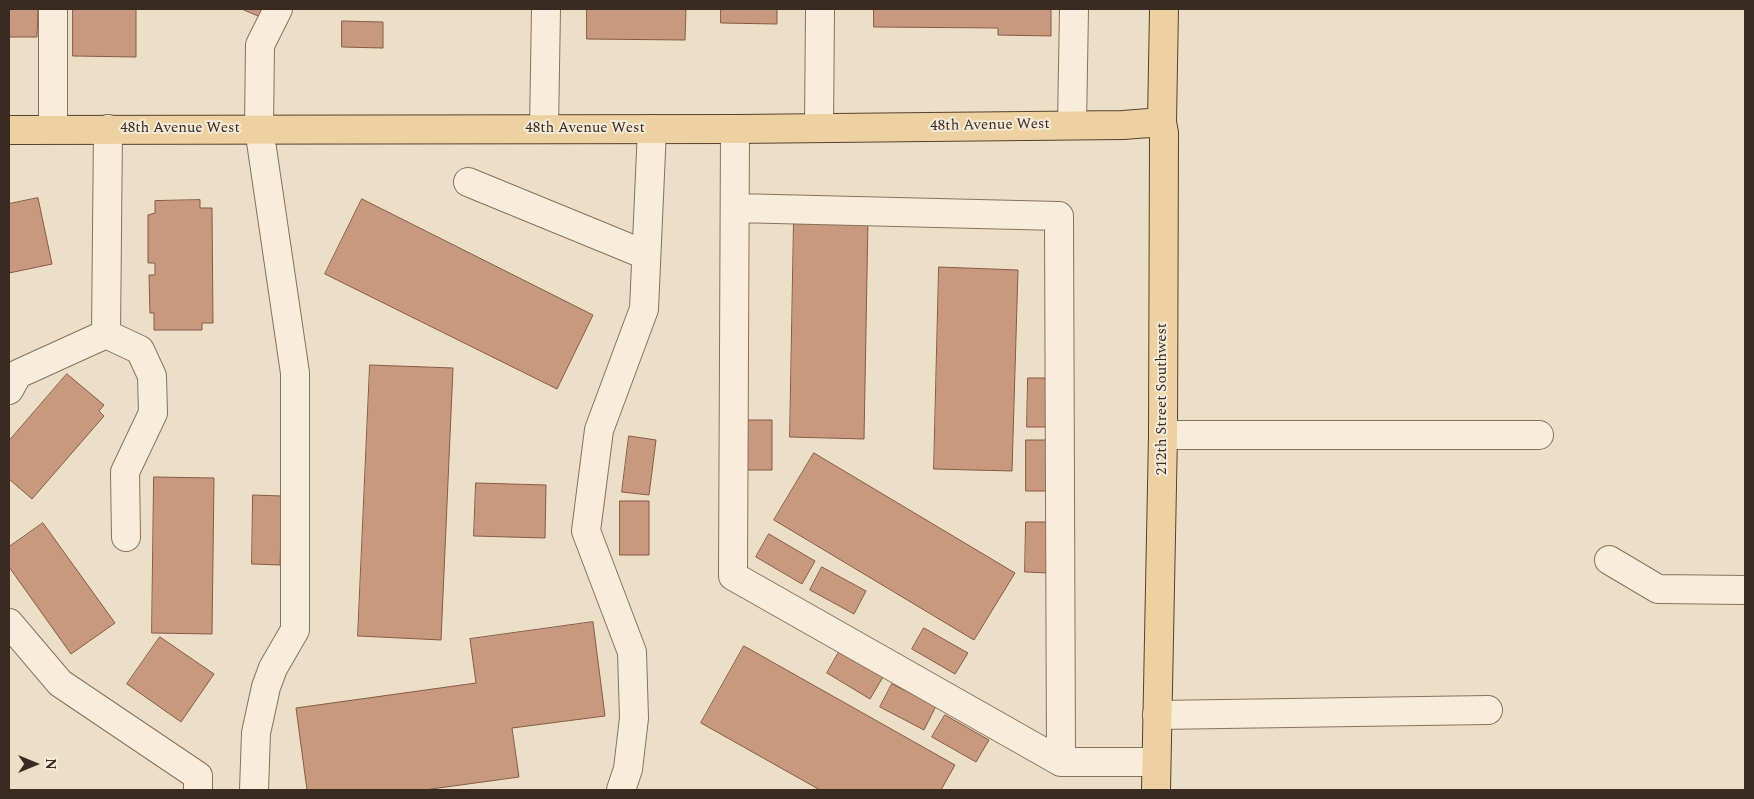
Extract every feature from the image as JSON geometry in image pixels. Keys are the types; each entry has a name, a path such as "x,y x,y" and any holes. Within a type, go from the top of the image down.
{"main road":[{"name":"212th Street Southwest","path":"1156,790 1163,435 1164,133 1162,122 1164,9"},
{"name":"48th Avenue West","path":"9,130 259,128 735,129 1072,125 1162,122"}],"street":[{"path":"53,9 53,130"},
{"path":"254,790 256,733 266,686 273,668 295,630 295,373 259,128 260,45 278,9"},
{"path":"544,129 546,9"},
{"path":"819,128 820,9"},
{"path":"1072,125 1074,9"},
{"path":"106,334 108,129"},
{"path":"622,790 628,768 634,718 632,652 586,531 599,430 644,309 652,129"},
{"path":"735,129 733,576 1061,762 1156,762"},
{"path":"468,182 646,255"},
{"path":"735,208 1059,216 1061,762"},
{"path":"9,390 18,374 106,334 140,350 152,376 153,413 124,472 126,537"},
{"path":"1163,435 1539,435"},
{"path":"1609,560 1658,589 1745,590"},
{"path":"9,623 60,683 198,776 198,790"},
{"path":"1157,715 1488,710"}],"building":[{"path":"9,9 38,9 37,37 9,37"},
{"path":"73,9 136,9 136,57 73,56"},
{"path":"242,9 262,9 259,16"},
{"path":"587,9 686,9 685,40 587,39"},
{"path":"721,9 777,9 777,24 721,23"},
{"path":"874,9 1051,9 1051,36 998,35 998,28 874,27"},
{"path":"342,21 383,22 383,48 342,47"},
{"path":"38,198 52,264 9,273 9,204"},
{"path":"362,199 593,315 557,389 325,274"},
{"path":"200,200 200,208 212,208 213,323 202,323 202,330 154,330 154,313 150,313 149,275 155,275 155,263 148,263 148,215 155,213 155,201"},
{"path":"794,218 868,219 864,439 790,437"},
{"path":"939,267 1018,270 1012,471 934,469"},
{"path":"370,365 453,368 441,640 358,636"},
{"path":"67,374 104,405 99,411 104,416 32,499 9,479 9,441"},
{"path":"1028,378 1053,378 1052,427 1027,427"},
{"path":"747,420 772,420 772,470 747,470"},
{"path":"629,436 656,440 649,495 622,492"},
{"path":"1026,440 1052,440 1051,491 1026,491"},
{"path":"814,453 1015,573 974,640 774,520"},
{"path":"154,477 214,478 212,634 152,633"},
{"path":"476,483 546,485 545,538 474,536"},
{"path":"253,495 282,496 280,565 252,564"},
{"path":"620,501 649,501 649,555 620,555"},
{"path":"1026,522 1050,522 1050,573 1025,572"},
{"path":"43,523 115,623 71,654 9,567 9,547"},
{"path":"769,534 815,561 802,584 756,557"},
{"path":"822,567 866,591 854,614 810,590"},
{"path":"593,622 605,716 512,728 519,777 424,790 307,790 296,708 476,683 470,639"},
{"path":"924,628 968,653 955,674 912,649"},
{"path":"160,637 214,674 181,722 127,684"},
{"path":"744,646 955,765 941,790 820,790 701,723"},
{"path":"839,652 883,677 870,699 827,673"},
{"path":"892,684 936,706 924,730 880,707"},
{"path":"945,715 989,740 976,762 932,737"}]}
